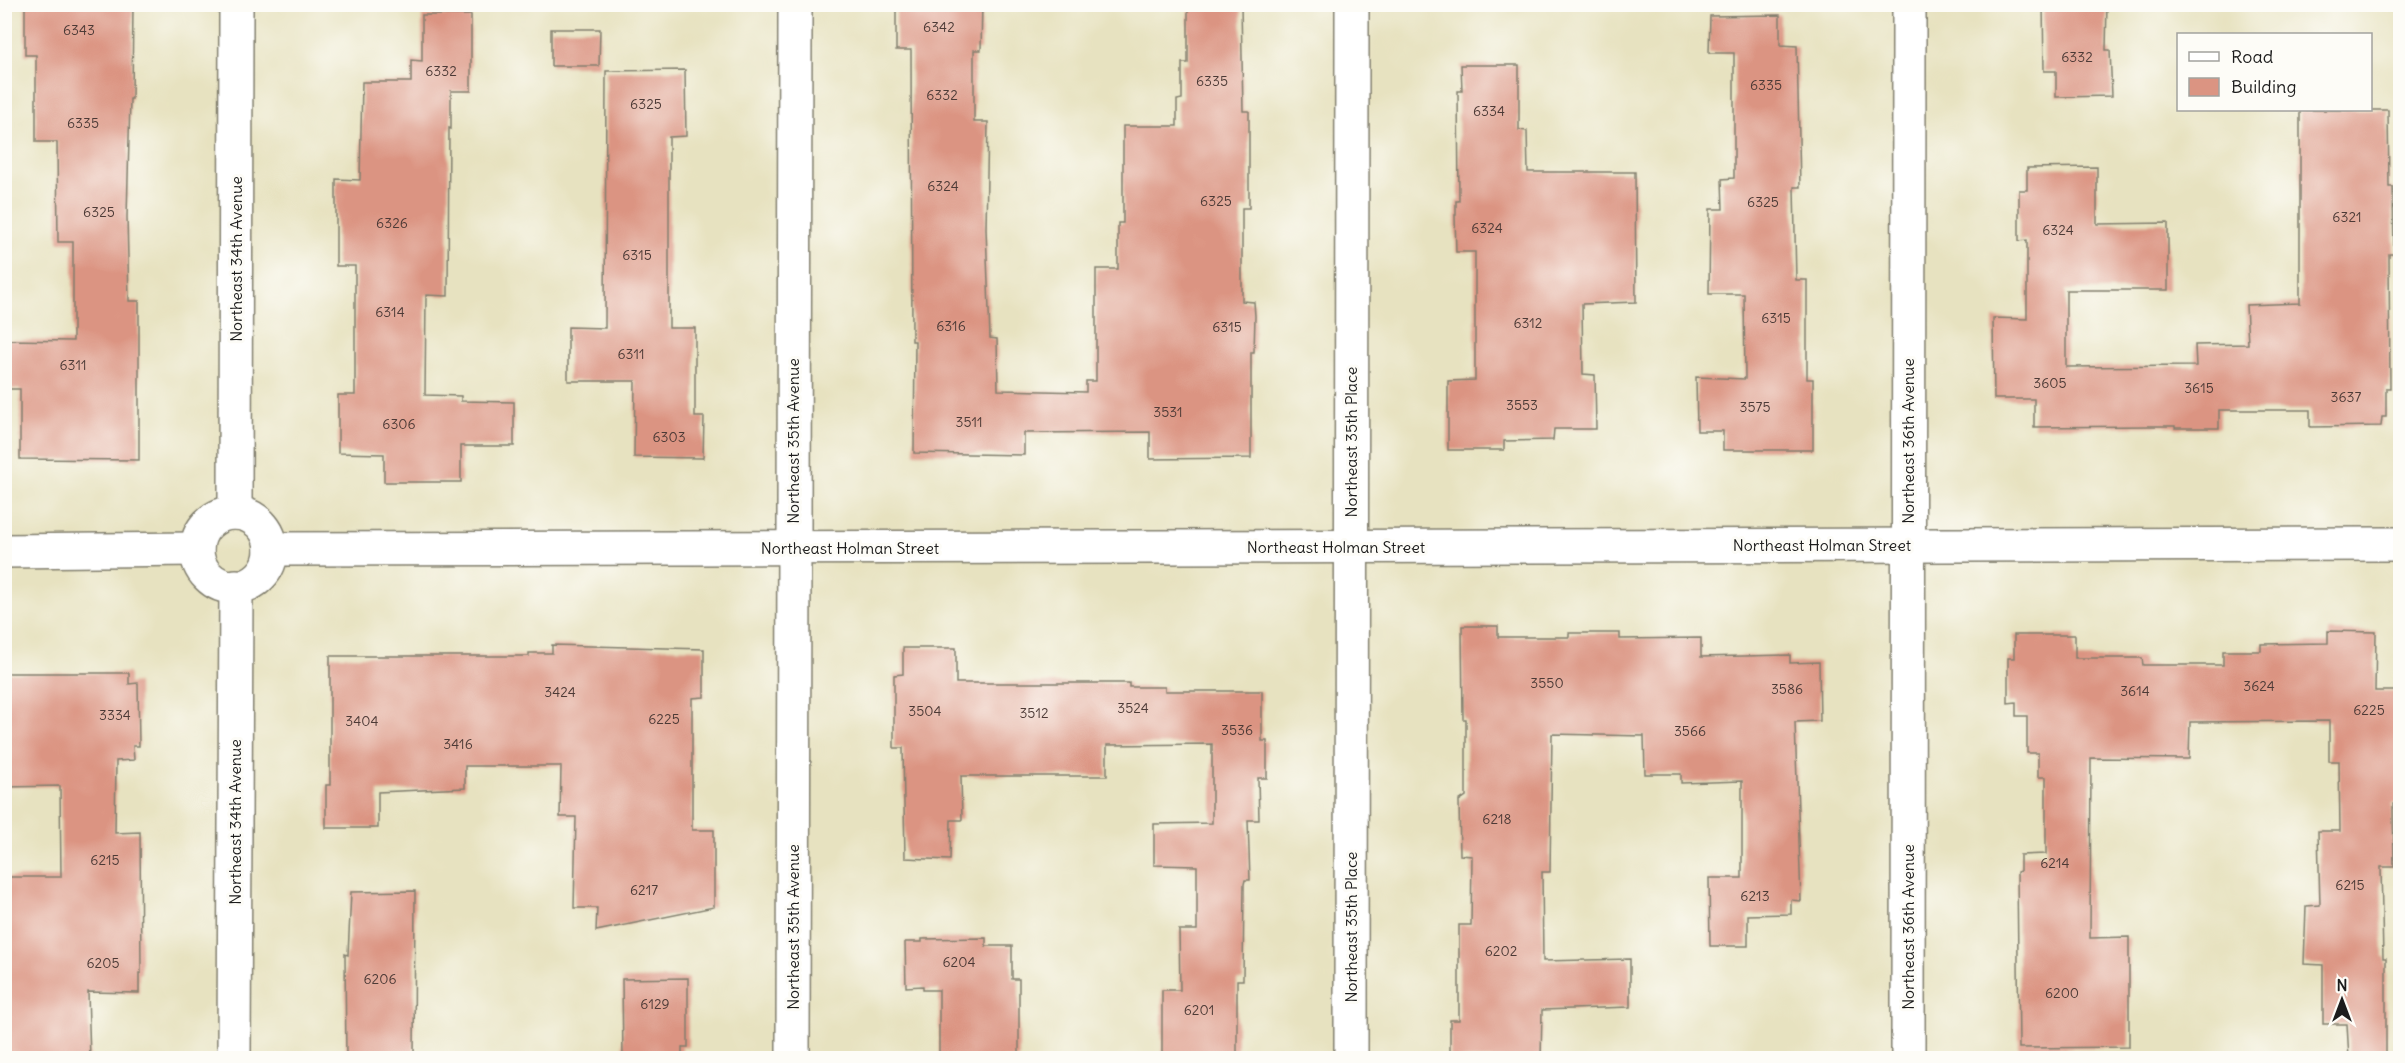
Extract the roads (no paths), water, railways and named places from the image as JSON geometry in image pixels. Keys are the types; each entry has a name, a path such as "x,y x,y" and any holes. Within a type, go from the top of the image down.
{"street":[{"name":"Northeast 34th Avenue","path":"235,513 236,4"},
{"name":"Northeast 35th Avenue","path":"793,1059 795,4"},
{"name":"Northeast 35th Place","path":"1351,1059 1352,4"},
{"name":"Northeast 36th Avenue","path":"1908,1059 1909,4"},
{"path":"235,513 249,516 264,527 271,549 270,558 262,575 246,585 228,586 215,582 207,576 200,565 197,549 201,533 210,522 217,517 235,513"},
{"name":"Northeast Holman Street","path":"271,549 2400,544"},
{"path":"4,551 197,549"},
{"name":"Northeast 34th Avenue","path":"234,1059 236,586"}]}
